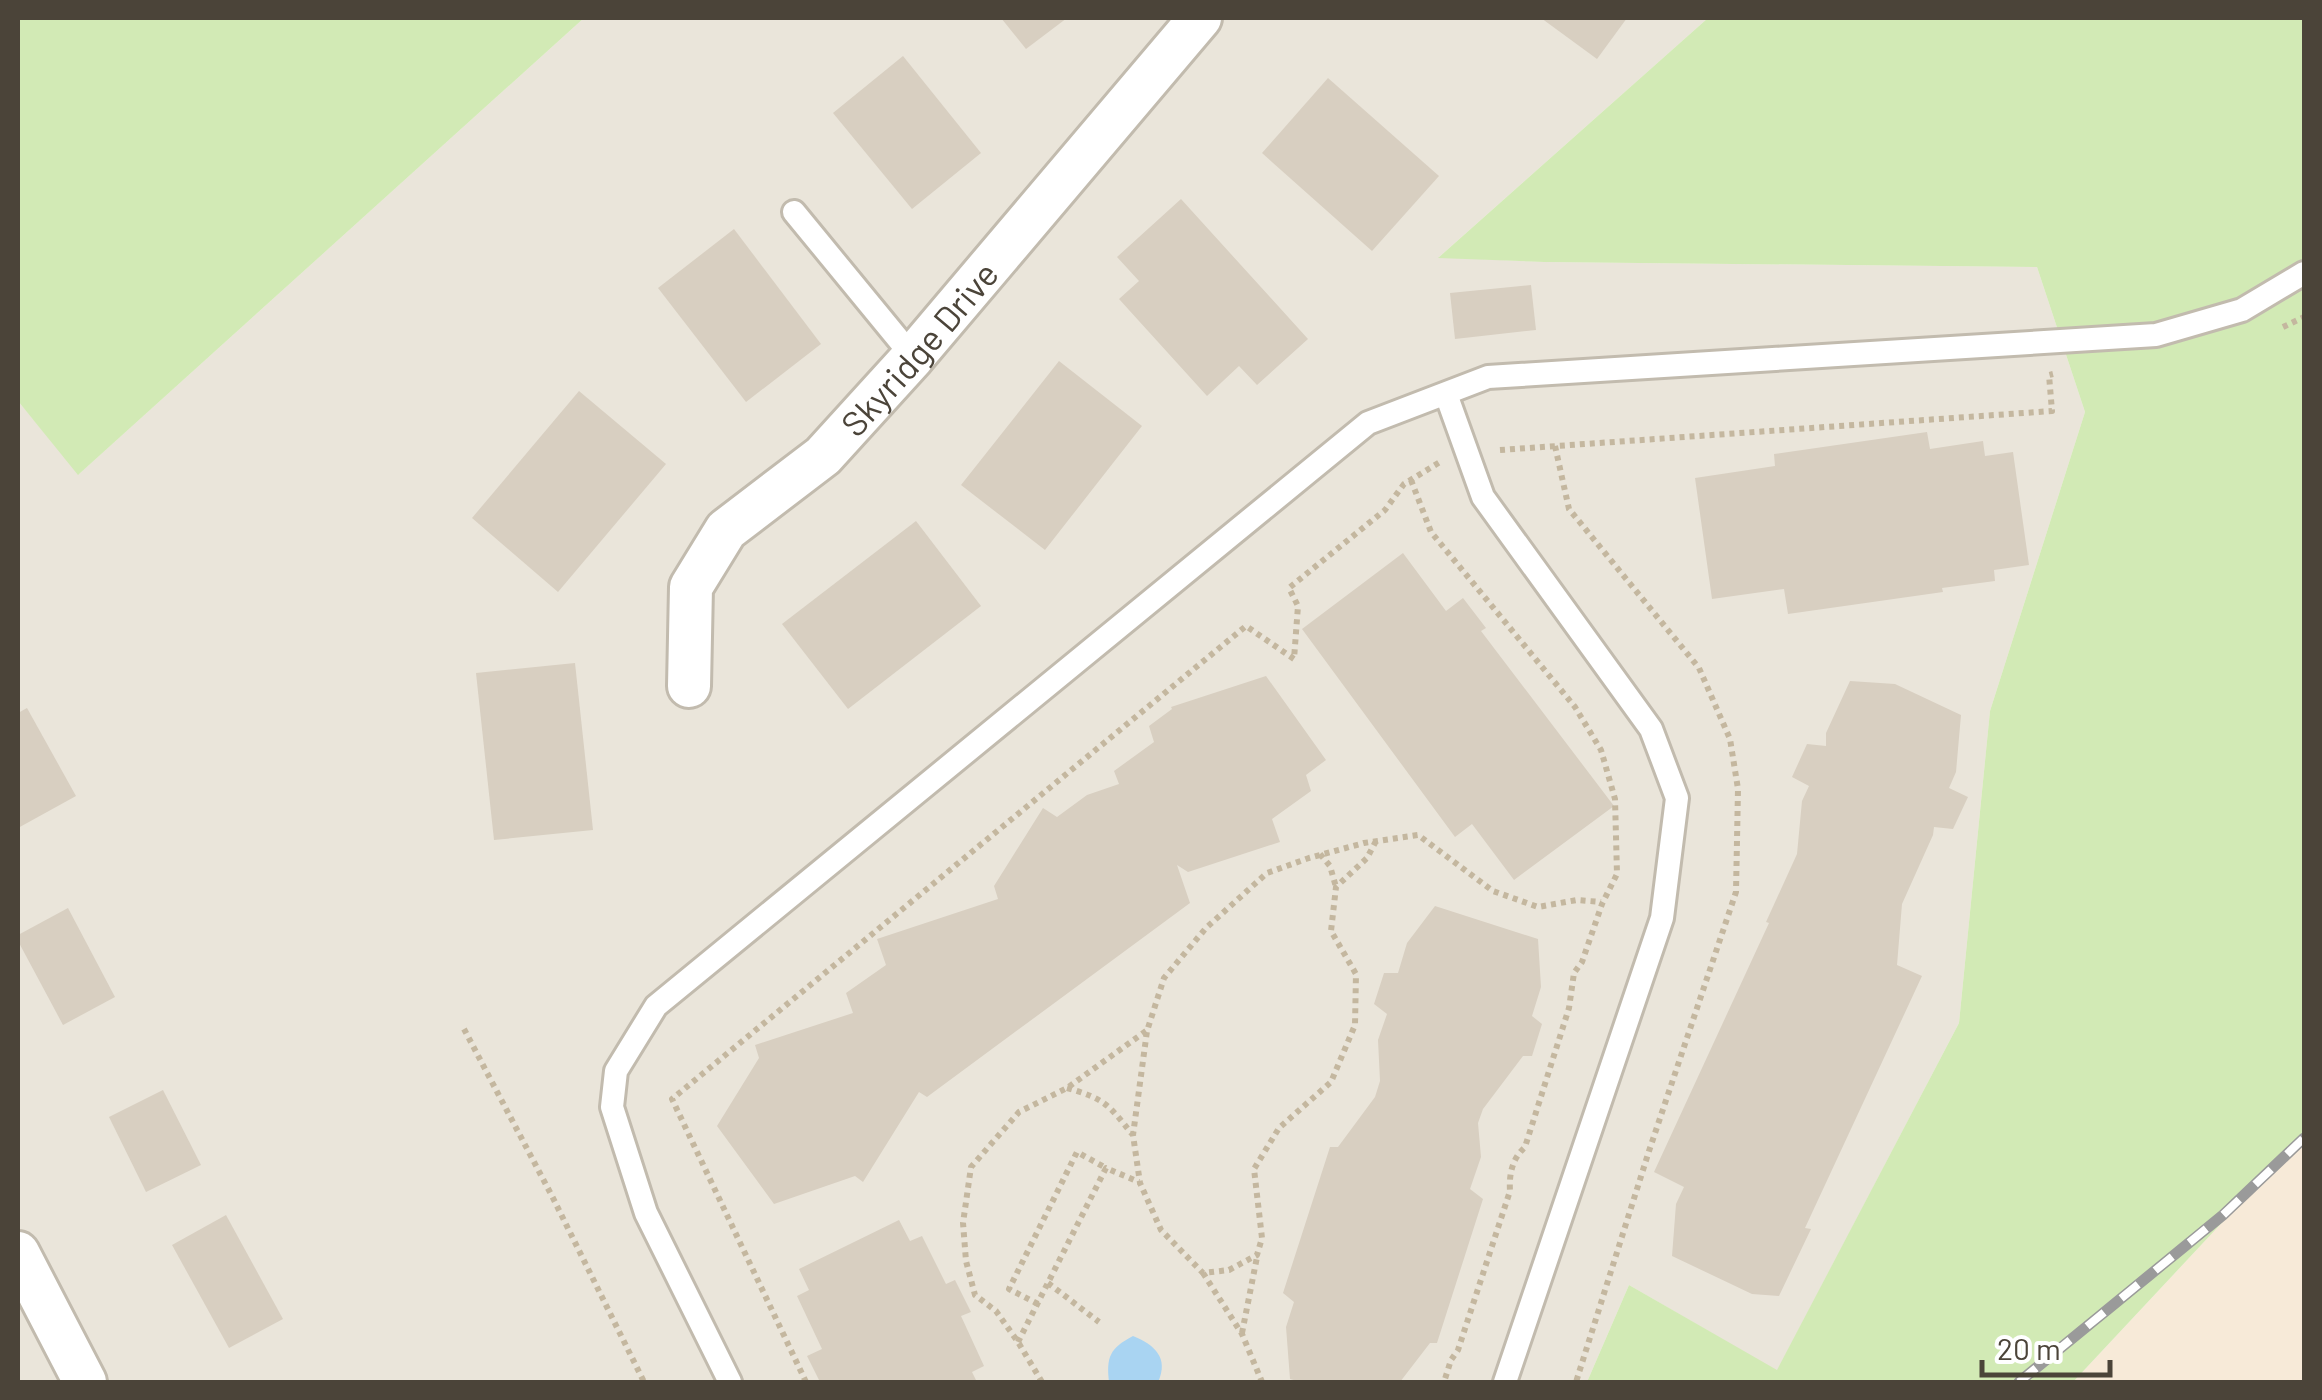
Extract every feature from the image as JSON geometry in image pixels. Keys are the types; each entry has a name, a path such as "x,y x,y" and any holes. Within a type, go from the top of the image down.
{"street":[{"name":"Skyridge Drive","path":"689,686 690,586 726,530 823,456 913,358 1200,18"},
{"path":"18,1253 85,1382"}],"lane":[{"path":"794,212 913,358"},
{"path":"730,1382 646,1212 612,1108 616,1071 656,1006 1368,423 1488,377 2156,335 2242,310 2304,274"},
{"path":"1446,394 1483,497 1651,729 1677,798 1662,918 1505,1382"}],"path":[{"path":"2283,328 2304,318"},
{"path":"806,1382 672,1099 1246,626 1294,659 1298,606 1289,588 1385,510 1404,484 1443,460 1467,454 2052,411 2049,374 2066,374"},
{"path":"1411,480 1431,532 1575,706 1601,750 1615,799 1617,874 1574,974 1569,1008 1525,1148 1516,1156 1510,1192 1444,1382"},
{"path":"1262,1382 1242,1334 1203,1273 1161,1230 1140,1183 1133,1135 1146,1031 1164,978 1206,928 1266,873 1320,854 1376,841 1418,836 1494,891 1538,907 1577,900 1601,902"},
{"path":"1336,887 1367,858 1376,841"},
{"path":"1242,1334 1262,1238 1254,1169 1280,1128 1331,1082 1355,1026 1356,974 1331,931 1336,887 1330,866 1320,854"},
{"path":"464,1028 644,1382"},
{"path":"1042,1382 996,1311 975,1295 966,1261 963,1223 971,1167 1020,1112 1068,1088 1146,1031"},
{"path":"1068,1088 1108,1104 1133,1135"},
{"path":"1038,1304 1009,1289 1076,1152 1140,1183"},
{"path":"1018,1342 1106,1168"},
{"path":"1203,1273 1229,1270 1257,1256"},
{"path":"1048,1283 1099,1322"}],"shaded area":[{"path":"584,18 1708,18 1439,257 1544,262 2037,267 2085,412 1990,711 1959,1023 1777,1371 1629,1285 1587,1382 18,1382 18,401 79,474"},
{"path":"2304,1135 2304,1382 2073,1382"}],"green space":[{"path":"18,18 584,18 78,475 18,401"},
{"path":"1708,18 2304,18 2304,1135 2073,1382 1587,1382 1629,1285 1777,1370 1959,1023 1990,711 2085,412 2037,267 1438,258"}],"water":[{"path":"1133,1336 1158,1353 1162,1366 1158,1382 1109,1382 1111,1354"}],"building":[{"path":"1001,18 1067,18 1026,49"},
{"path":"1541,18 1627,18 1597,59"},
{"path":"903,56 981,153 912,209 833,113"},
{"path":"1328,78 1439,176 1372,251 1262,153"},
{"path":"1181,199 1308,339 1257,385 1239,366 1207,396 1119,299 1139,281 1117,257"},
{"path":"734,229 821,344 746,402 658,288"},
{"path":"1531,285 1536,330 1455,339 1450,293"},
{"path":"1059,361 1142,426 1045,550 961,485"},
{"path":"579,391 666,464 558,592 472,518"},
{"path":"1927,432 1930,449 1983,441 1985,456 2013,452 2029,565 1994,570 1995,581 1942,588 1943,592 1788,614 1784,589 1712,599 1695,478 1775,466 1774,454"},
{"path":"916,521 981,606 848,709 782,624"},
{"path":"1403,553 1446,611 1463,598 1486,628 1481,631 1614,806 1514,880 1472,824 1455,837 1302,629"},
{"path":"575,663 593,830 494,840 476,673"},
{"path":"1266,676 1326,760 1306,775 1311,791 1272,819 1280,842 1188,872 1177,865 1190,903 927,1097 919,1092 863,1182 855,1176 774,1204 717,1126 759,1058 755,1045 853,1013 846,993 886,965 877,939 998,899 994,886 1043,808 1057,817 1087,795 1119,784 1114,771 1154,742 1149,726 1171,707"},
{"path":"1850,681 1895,684 1961,715 1956,772 1949,788 1968,797 1953,829 1934,827 1902,904 1897,965 1922,976 1805,1228 1811,1229 1779,1296 1752,1294 1672,1256 1676,1204 1684,1187 1654,1172 1797,854 1802,801 1809,786 1792,777 1807,744 1826,746 1826,733"},
{"path":"27,708 76,796 18,828 18,713"},
{"path":"1435,906 1538,939 1541,987 1532,1016 1542,1024 1532,1056 1523,1056 1483,1109 1478,1123 1481,1157 1470,1189 1483,1199 1437,1343 1430,1343 1400,1382 1290,1379 1286,1327 1294,1302 1283,1293 1330,1147 1338,1147 1375,1097 1380,1081 1378,1040 1387,1014 1374,1004 1384,973 1398,973 1407,943"},
{"path":"68,908 115,997 63,1025 18,935"},
{"path":"163,1090 201,1165 146,1192 109,1117"},
{"path":"226,1215 283,1319 229,1348 172,1245"},
{"path":"899,1220 910,1241 922,1236 946,1284 955,1280 971,1312 961,1316 984,1366 972,1372 977,1382 820,1382 807,1356 822,1349 797,1296 809,1290 799,1269"}],"railway":[{"path":"2019,1382 2223,1215 2304,1138"}]}
